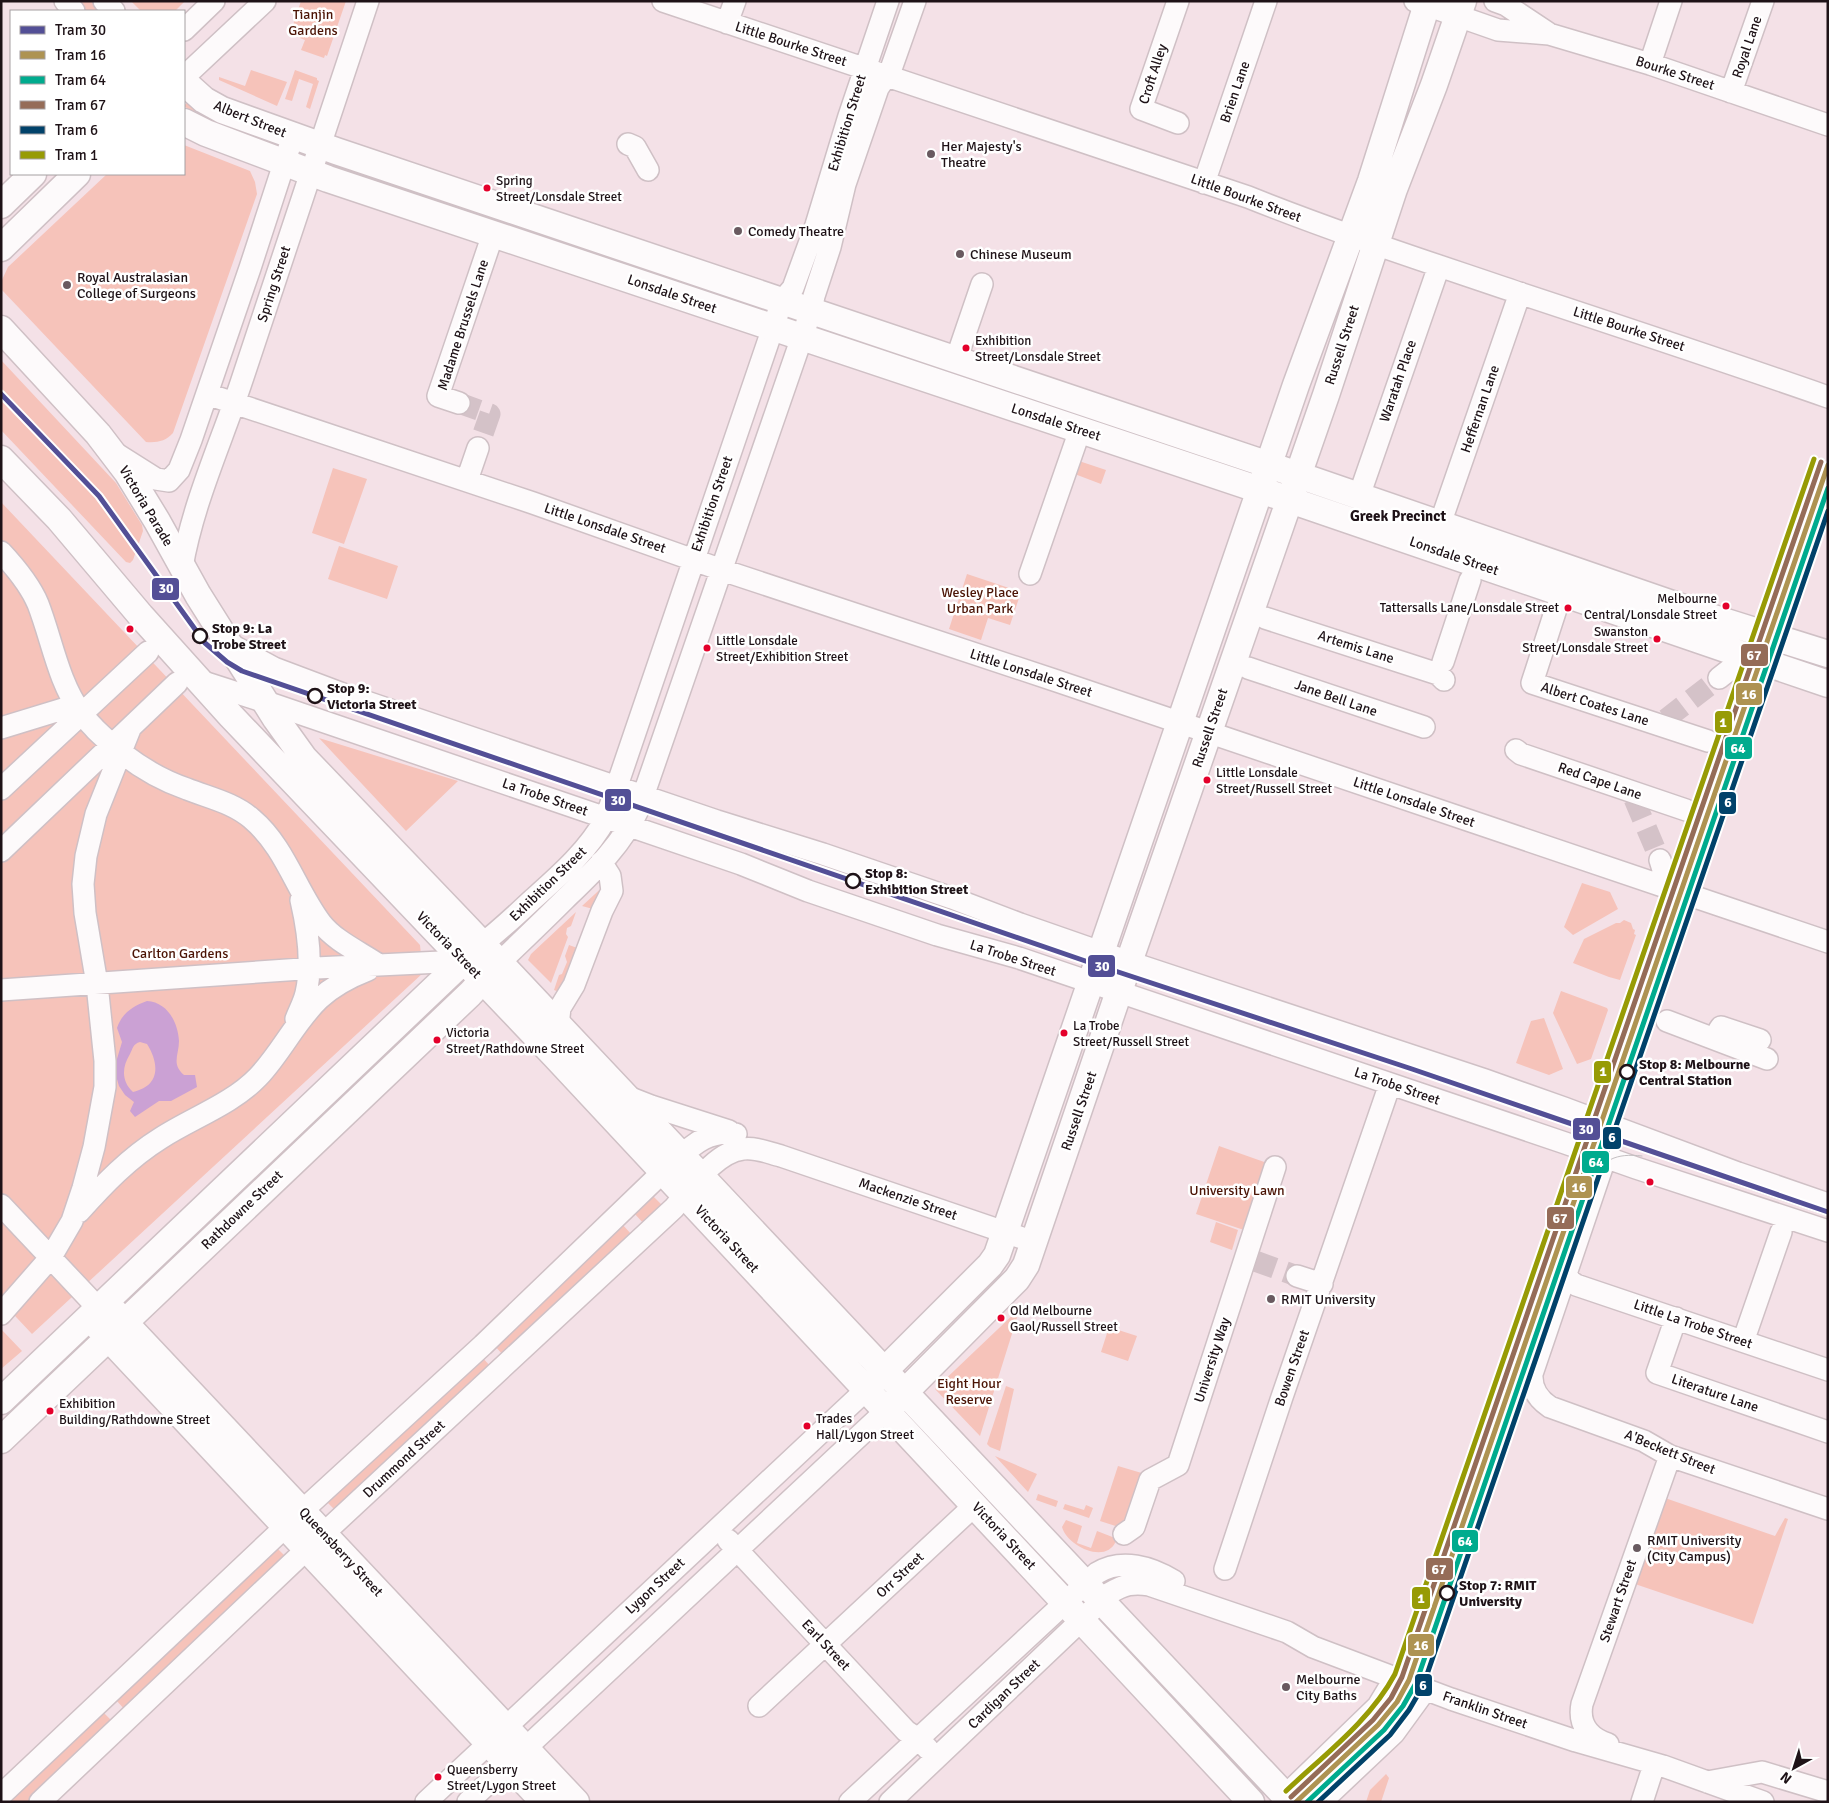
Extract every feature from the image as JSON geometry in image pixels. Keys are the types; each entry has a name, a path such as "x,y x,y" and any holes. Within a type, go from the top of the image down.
{"main road":[{"name":"Russell Street","path":"1383,185 1423,3"},
{"name":"Russell Street","path":"875,1380 990,1266 997,1255 1260,490 1324,310 1363,241 1383,185 1460,9"},
{"name":"Albert Street","path":"185,83 204,100 222,110 293,136"},
{"name":"Albert Street","path":"185,122 206,133 284,163"},
{"name":"Lonsdale Street","path":"293,136 1269,465 1707,616 1828,654"},
{"name":"Lonsdale Street","path":"284,163 801,338 1231,480 1828,684"},
{"path":"1,205 32,175"},
{"path":"1,248 76,175"},
{"path":"502,237 520,214"},
{"name":"Russell Street","path":"896,1402 1017,1279 1026,1265 1118,993 1290,500 1350,319 1363,241"},
{"path":"632,280 641,254"},
{"path":"1324,310 1350,319"},
{"name":"Victoria Parade","path":"1,329 112,451 145,499 198,595 266,702"},
{"path":"1022,410 1031,385"},
{"path":"1126,445 1134,420"},
{"path":"1231,480 1240,456"},
{"path":"1,459 59,519 141,616 188,682"},
{"path":"1522,579 1530,555"},
{"path":"1232,572 1261,582"},
{"path":"1584,600 1592,575"},
{"path":"1699,640 1707,616"},
{"name":"Victoria Street","path":"188,682 231,716 474,962 672,1164 896,1402 1093,1593 1285,1800"},
{"name":"Victoria Street","path":"266,702 293,744 474,962 558,1025 623,1095 672,1164"},
{"name":"Rathdowne Street","path":"1,1401 370,1051 474,962"},
{"name":"Rathdowne Street","path":"1,1440 389,1070 474,962"},
{"path":"370,1051 389,1070"},
{"path":"1050,1102 1079,1111"},
{"name":"Queensberry Street","path":"98,1310 517,1756 576,1802"},
{"name":"Victoria Street","path":"896,1402 975,1505 1251,1802"},
{"name":"Queensberry Street","path":"517,1756 544,1802"}],"street":[{"path":"104,1 113,10"},
{"path":"185,29 214,1"},
{"path":"185,76 265,1"},
{"name":"Spring Street","path":"182,567 186,544 200,497 234,404 368,1"},
{"name":"Little Bourke Street","path":"664,1 1248,197 1363,241 1828,397"},
{"path":"727,22 735,1"},
{"name":"Exhibition Street","path":"474,962 579,856 598,832 606,818 618,788 693,560 782,301 793,288 816,225 864,68 888,1"},
{"name":"Exhibition Street","path":"474,962 601,862 631,826 644,796 811,311 830,247 845,184 878,88 891,69 915,1"},
{"name":"Croft Alley","path":"1178,1 1140,109 1178,123"},
{"name":"Brien Lane","path":"1204,183 1266,1"},
{"name":"Bourke Street","path":"1495,1 1506,5 1549,34"},
{"path":"1650,64 1671,1"},
{"name":"Royal Lane","path":"1731,92 1763,1"},
{"name":"Bourke Street","path":"1423,3 1460,9 1498,30 1549,34 1650,64 1828,125"},
{"name":"Spring Street","path":"112,451 156,480 165,481 172,478 180,468 207,394 293,136"},
{"path":"628,144 635,147 648,170"},
{"name":"Madame Brussels Lane","path":"459,403 438,396 502,237"},
{"name":"Waratah Place","path":"1359,496 1439,266"},
{"path":"956,360 982,284"},
{"name":"Heffernan Lane","path":"1440,524 1520,293"},
{"path":"760,367 788,378"},
{"name":"Little Lonsdale Street","path":"207,394 467,480 722,570 1180,723 1682,899 1828,942"},
{"path":"1030,574 1080,430"},
{"path":"467,480 478,448"},
{"path":"728,457 757,468"},
{"path":"1682,899 1828,475"},
{"path":"1,552 19,572 38,602 57,664 79,710 116,749 153,775 186,789 225,802 252,818 281,854 322,924 337,938 379,965"},
{"name":"Artemis Lane","path":"1265,618 1438,674 1444,671 1470,580"},
{"path":"684,587 713,597"},
{"name":"Albert Coates Lane","path":"1556,609 1532,683 1662,722 1708,741"},
{"path":"228,643 260,661 290,674 618,788 943,894 1020,924 1129,962 1485,1080 1828,1204"},
{"path":"1,789 79,710 148,652"},
{"name":"Jane Bell Lane","path":"1248,668 1424,727"},
{"path":"1,851 116,749 130,729 188,682"},
{"name":"La Trobe Street","path":"188,682 266,702 741,864 808,891 937,935 1009,955 1390,1084 1580,1156 1606,1158 1828,1231"},
{"path":"1,728 79,710"},
{"path":"72,1221 89,1168 105,1087 106,1061 97,984 85,913 83,884 86,856 96,814 116,749"},
{"name":"Red Cape Lane","path":"1516,750 1520,754 1633,796 1686,810"},
{"name":"Exhibition Street","path":"558,1025 560,1008 574,985 612,891 612,880 601,862"},
{"path":"290,1036 306,994 309,969 308,932 296,880"},
{"path":"1,990 309,969 474,962"},
{"path":"1,1314 51,1257 72,1221 112,1177 135,1156 161,1138 239,1092 256,1078 273,1059 302,1018 325,994 354,975 379,965"},
{"path":"1667,1020 1716,1039 1721,1027 1763,1050"},
{"name":"Bowen Street","path":"1225,1568 1390,1084"},
{"name":"Mackenzie Street","path":"623,1095 736,1134 781,1156"},
{"path":"1580,1156 1593,1119"},
{"path":"1566,1270 1616,1128"},
{"name":"Mackenzie Street","path":"672,1164 709,1136 724,1132 736,1134"},
{"name":"Mackenzie Street","path":"693,1186 715,1164 737,1150 755,1149 781,1156 1034,1242"},
{"path":"1,1795 294,1519 483,1345 672,1164"},
{"name":"University Way","path":"1124,1534 1134,1527 1150,1480 1178,1465 1250,1260 1275,1167"},
{"name":"Drummond Street","path":"40,1802 315,1542 667,1214 693,1186"},
{"path":"1,1205 98,1310"},
{"path":"1746,1338 1781,1232"},
{"name":"Little La Trobe Street","path":"1566,1270 1569,1280 1576,1285 1676,1318 1746,1338 1828,1370"},
{"name":"A'Beckett Street","path":"1566,1270 1532,1374 1532,1384 1538,1397 1550,1407 1644,1441 1670,1456 1828,1509"},
{"path":"1297,1276 1322,1284"},
{"name":"Literature Lane","path":"1676,1318 1657,1373 1828,1432"},
{"name":"Lygon Street","path":"426,1802 875,1380"},
{"path":"468,1802 896,1402"},
{"name":"Stewart Street","path":"1587,1744 1581,1730 1582,1704 1670,1456"},
{"name":"Orr Street","path":"758,1706 975,1505"},
{"name":"Earl Street","path":"718,1529 906,1731 918,1739 936,1758"},
{"name":"Franklin Street","path":"1093,1593 1107,1568 1122,1565 1134,1566 1166,1576 1212,1606 1286,1632 1313,1647 1395,1678 1764,1802"},
{"name":"Cardigan Street","path":"850,1802 918,1739 1093,1593"},
{"name":"Cardigan Street","path":"890,1802 936,1758 1074,1610"},
{"path":"1285,1800 1378,1706 1395,1678"},
{"path":"1321,1802 1394,1733 1426,1689"},
{"path":"102,1700 123,1724"},
{"path":"1582,1720 1587,1732 1592,1737 1619,1749 1627,1756"},
{"path":"1642,1802 1654,1765"},
{"path":"889,1766 907,1786"},
{"name":"Franklin Street","path":"1706,1782 1762,1772 1828,1792"}],"green space":[{"path":"75,1 92,1 101,10 83,10"},
{"path":"131,1 185,1 176,10 140,10"},
{"name":"Tianjin Gardens","path":"301,1 346,1 327,56 325,55 324,58 301,50 305,40 290,34"},
{"path":"251,70 287,82 277,106 219,80 219,77 245,86"},
{"path":"295,70 317,78 319,81 310,109 306,107 313,84 299,79 292,101 285,99"},
{"path":"193,95 272,135 269,145 200,117 185,105"},
{"path":"185,145 250,171 255,182 257,194 173,433 161,441 146,442 1,289 1,282 8,267 106,175 185,175"},
{"path":"1,360 116,483 142,525 143,531 133,560 130,563 126,562 1,430"},
{"path":"1076,460 1106,470 1101,484 1072,473"},
{"path":"333,468 367,479 344,544 312,533"},
{"name":"Carlton Gardens","path":"1,502 420,945 423,973 32,1334 1,1301"},
{"path":"339,546 398,566 387,599 328,579"},
{"name":"Wesley Place Urban Park","path":"967,574 1021,592 1010,625 988,618 981,640 949,629"},
{"path":"319,738 458,781 406,831"},
{"path":"608,882 593,909 582,906"},
{"path":"1582,883 1610,892 1618,909 1573,935 1564,927"},
{"path":"576,912 571,926 567,928 566,934 568,937 551,983 528,960 531,954"},
{"path":"1624,920 1631,923 1636,935 1620,980 1573,963 1584,939"},
{"path":"569,945 580,949 564,994 554,990 559,975 562,974 567,962 565,956"},
{"path":"1561,991 1608,1010 1591,1059 1577,1064 1553,1013"},
{"path":"1544,1018 1563,1069 1549,1075 1516,1063 1531,1021"},
{"name":"University Lawn","path":"1219,1146 1278,1167 1256,1234 1196,1214"},
{"path":"653,1196 663,1206 644,1224 634,1213"},
{"path":"1216,1222 1238,1230 1232,1250 1210,1242"},
{"path":"622,1224 632,1235 504,1356 494,1345"},
{"name":"Eight Hour Reserve","path":"1020,1308 980,1436 935,1389"},
{"path":"1109,1327 1137,1336 1128,1361 1101,1352"},
{"path":"1,1329 22,1351 1,1369"},
{"path":"481,1356 491,1367 337,1512 327,1502"},
{"path":"1006,1386 1014,1389 1000,1451 987,1444"},
{"path":"995,1456 1037,1474 1028,1492"},
{"path":"1118,1466 1145,1474 1128,1530 1100,1521"},
{"path":"1038,1494 1058,1501 1056,1507 1036,1500"},
{"path":"1665,1498 1775,1536 1785,1518 1788,1519 1753,1624 1635,1584"},
{"path":"1065,1504 1084,1510 1086,1505 1093,1508 1089,1518 1063,1509"},
{"path":"1066,1520 1082,1526 1077,1543 1091,1548 1097,1531 1115,1538 1116,1541 1111,1548 1104,1552 1087,1550 1071,1541 1065,1534 1062,1527"},
{"path":"277,1548 288,1559 126,1711 116,1700"},
{"path":"103,1712 114,1723 31,1802 8,1802"},
{"path":"1386,1774 1389,1778 1381,1802 1366,1802 1370,1790"}],"shaded area":[{"path":"147,1001 160,1005 166,1009 174,1020 179,1041 178,1067 184,1075 195,1075 197,1087 171,1101 159,1101 135,1117 130,1111 134,1102 125,1095 119,1086 114,1069 122,1042 117,1028 119,1023 129,1011","holes":["140,1042 147,1044 154,1059 155,1073 149,1085 133,1092 126,1083 124,1074 125,1064 135,1045"]}],"tunnel":[{"path":"459,403 490,414 478,448"},
{"path":"1666,719 1719,678"},
{"path":"1634,799 1660,860"},
{"path":"1255,1261 1297,1276"}],"tram line":[{"name":"30","path":"1,394 99,496 205,643 227,662 242,671 1097,965 1412,1069 1828,1212"},
{"name":"1","path":"1286,1791 1360,1722 1385,1691 1395,1674 1814,459"},
{"name":"67","path":"1291,1797 1373,1720 1391,1698 1402,1677 1821,462"},
{"name":"16","path":"1296,1802 1378,1725 1397,1702 1409,1680 1828,465"},
{"name":"64","path":"1307,1802 1384,1730 1403,1706 1416,1683 1828,488"},
{"name":"6","path":"1318,1802 1390,1735 1409,1710 1423,1686 1828,511"},
{"path":"1581,1179 1592,1161 1604,1150 1619,1146 1640,1147"},
{"path":"1590,1183 1600,1168 1611,1159 1633,1155 1642,1156"},
{"path":"1325,1802 1337,1786 1382,1744 1400,1720 1413,1694 1433,1637"},
{"path":"1300,1802 1313,1786"}],"place":[{"name":"Her Majesty's Theatre","path":"931,154"},
{"name":"Spring Street/Lonsdale Street","path":"487,188"},
{"name":"Comedy Theatre","path":"738,231"},
{"name":"Chinese Museum","path":"960,254"},
{"name":"Royal Australasian College of Surgeons","path":"67,285"},
{"name":"Exhibition Street/Lonsdale Street","path":"966,348"},
{"name":"Melbourne Central/Lonsdale Street","path":"1726,606"},
{"name":"Tattersalls Lane/Lonsdale Street","path":"1568,608"},
{"name":"Stop 9: La Trobe Street","path":"200,636"},
{"name":"Swanston Street/Lonsdale Street","path":"1657,639"},
{"name":"Little Lonsdale Street/Exhibition Street","path":"707,648"},
{"name":"Stop 9: Victoria Street","path":"315,696"},
{"name":"Little Lonsdale Street/Russell Street","path":"1207,780"},
{"name":"Stop 8: Exhibition Street","path":"853,881"},
{"name":"La Trobe Street/Russell Street","path":"1064,1033"},
{"name":"Victoria Street/Rathdowne Street","path":"437,1040"},
{"name":"Stop 8: Melbourne Central Station","path":"1627,1072"},
{"name":"RMIT University","path":"1271,1299"},
{"name":"Old Melbourne Gaol/Russell Street","path":"1001,1318"},
{"name":"Exhibition Building/Rathdowne Street","path":"50,1411"},
{"name":"Trades Hall/Lygon Street","path":"807,1426"},
{"name":"RMIT University (City Campus)","path":"1637,1548"},
{"name":"Stop 7: RMIT University","path":"1447,1593"},
{"name":"Melbourne City Baths","path":"1286,1687"},
{"name":"Queensberry Street/Lygon Street","path":"438,1777"}],"district":[{"name":"Greek Precinct","path":"1398,516"}]}
